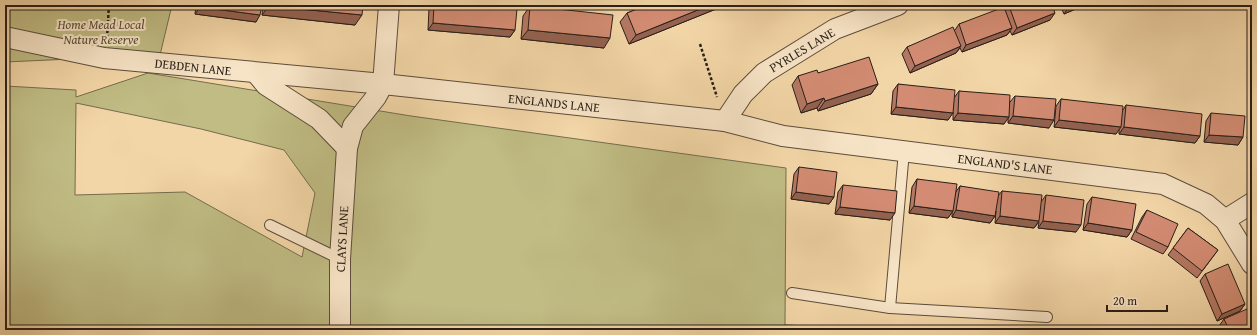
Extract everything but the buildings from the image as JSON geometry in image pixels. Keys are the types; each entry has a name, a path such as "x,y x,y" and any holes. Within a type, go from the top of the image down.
{"street":[{"path":"383,84 389,5"},
{"name":"PYRLES LANE","path":"725,121 743,94 764,73 835,29 898,5"},
{"name":"DEBDEN LANE","path":"5,37 104,58 383,84"},
{"path":"256,73 266,85 319,119 347,148"},
{"name":"ENGLANDS LANE","path":"383,84 725,121"},
{"name":"CLAYS LANE","path":"340,330 340,259 347,148 353,126 376,97 383,84"},
{"name":"ENGLAND'S LANE","path":"725,121 783,136 1163,184 1206,204 1226,220 1252,264"},
{"path":"1226,220 1245,206 1252,203"}],"lane":[{"path":"890,308 904,151"},
{"path":"270,225 340,259"},
{"path":"792,293 890,308 1047,317"}],"path":[{"path":"104,58 109,5"},
{"path":"700,44 725,121"}],"green space":[{"name":"Home Mead Local Nature Reserve","path":"5,5 172,5 160,55 5,62"},
{"path":"148,73 411,116 786,168 785,325 913,330 5,330 5,86 76,90 76,97","holes":["76,103 201,129 284,150 315,193 302,257 185,192 75,195"]}]}
